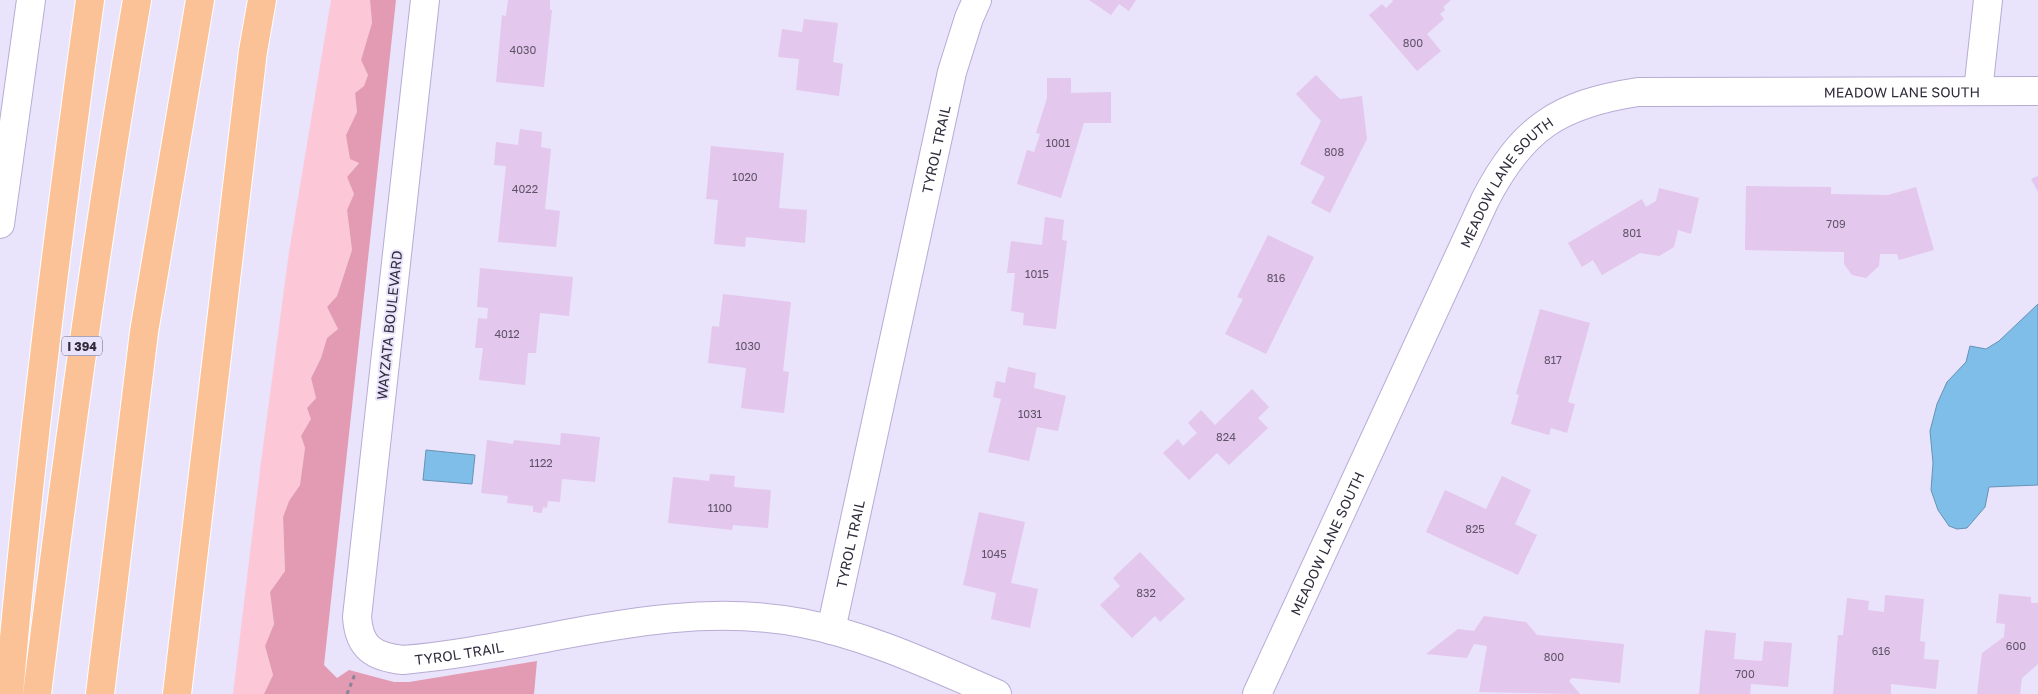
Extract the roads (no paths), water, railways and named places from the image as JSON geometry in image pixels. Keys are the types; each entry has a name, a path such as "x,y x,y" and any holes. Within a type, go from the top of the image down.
{"highway":[{"path":"9,694 27,493 53,270 90,0"},
{"name":"I 394","path":"37,694 86,324 109,163 136,0"},
{"path":"190,51 195,0"},
{"path":"100,694 144,332 200,0"},
{"path":"177,694 253,51 262,0"},
{"path":"253,51 275,0"}],"street":[{"path":"0,224 31,0"},
{"name":"WAYZATA BOULEVARD","path":"367,647 358,634 357,617 425,0"},
{"name":"TYROL TRAIL","path":"367,647 386,658 426,658 617,625 666,618 713,616 766,618 802,623 831,630 950,80 968,18 977,0"},
{"path":"1978,91 1988,0"},
{"name":"MEADOW LANE SOUTH","path":"1257,694 1485,200 1500,171 1524,142 1547,121 1583,103 1638,92 2038,91"},
{"path":"831,630 870,642 997,694"}],"water":[{"path":"2038,304 2038,485 1989,487 1985,507 1967,528 1957,529 1949,526 1938,510 1931,490 1933,463 1930,431 1937,404 1947,382 1966,362 1970,346 1986,349 1999,341"},
{"path":"426,450 475,455 472,484 423,480"}]}
